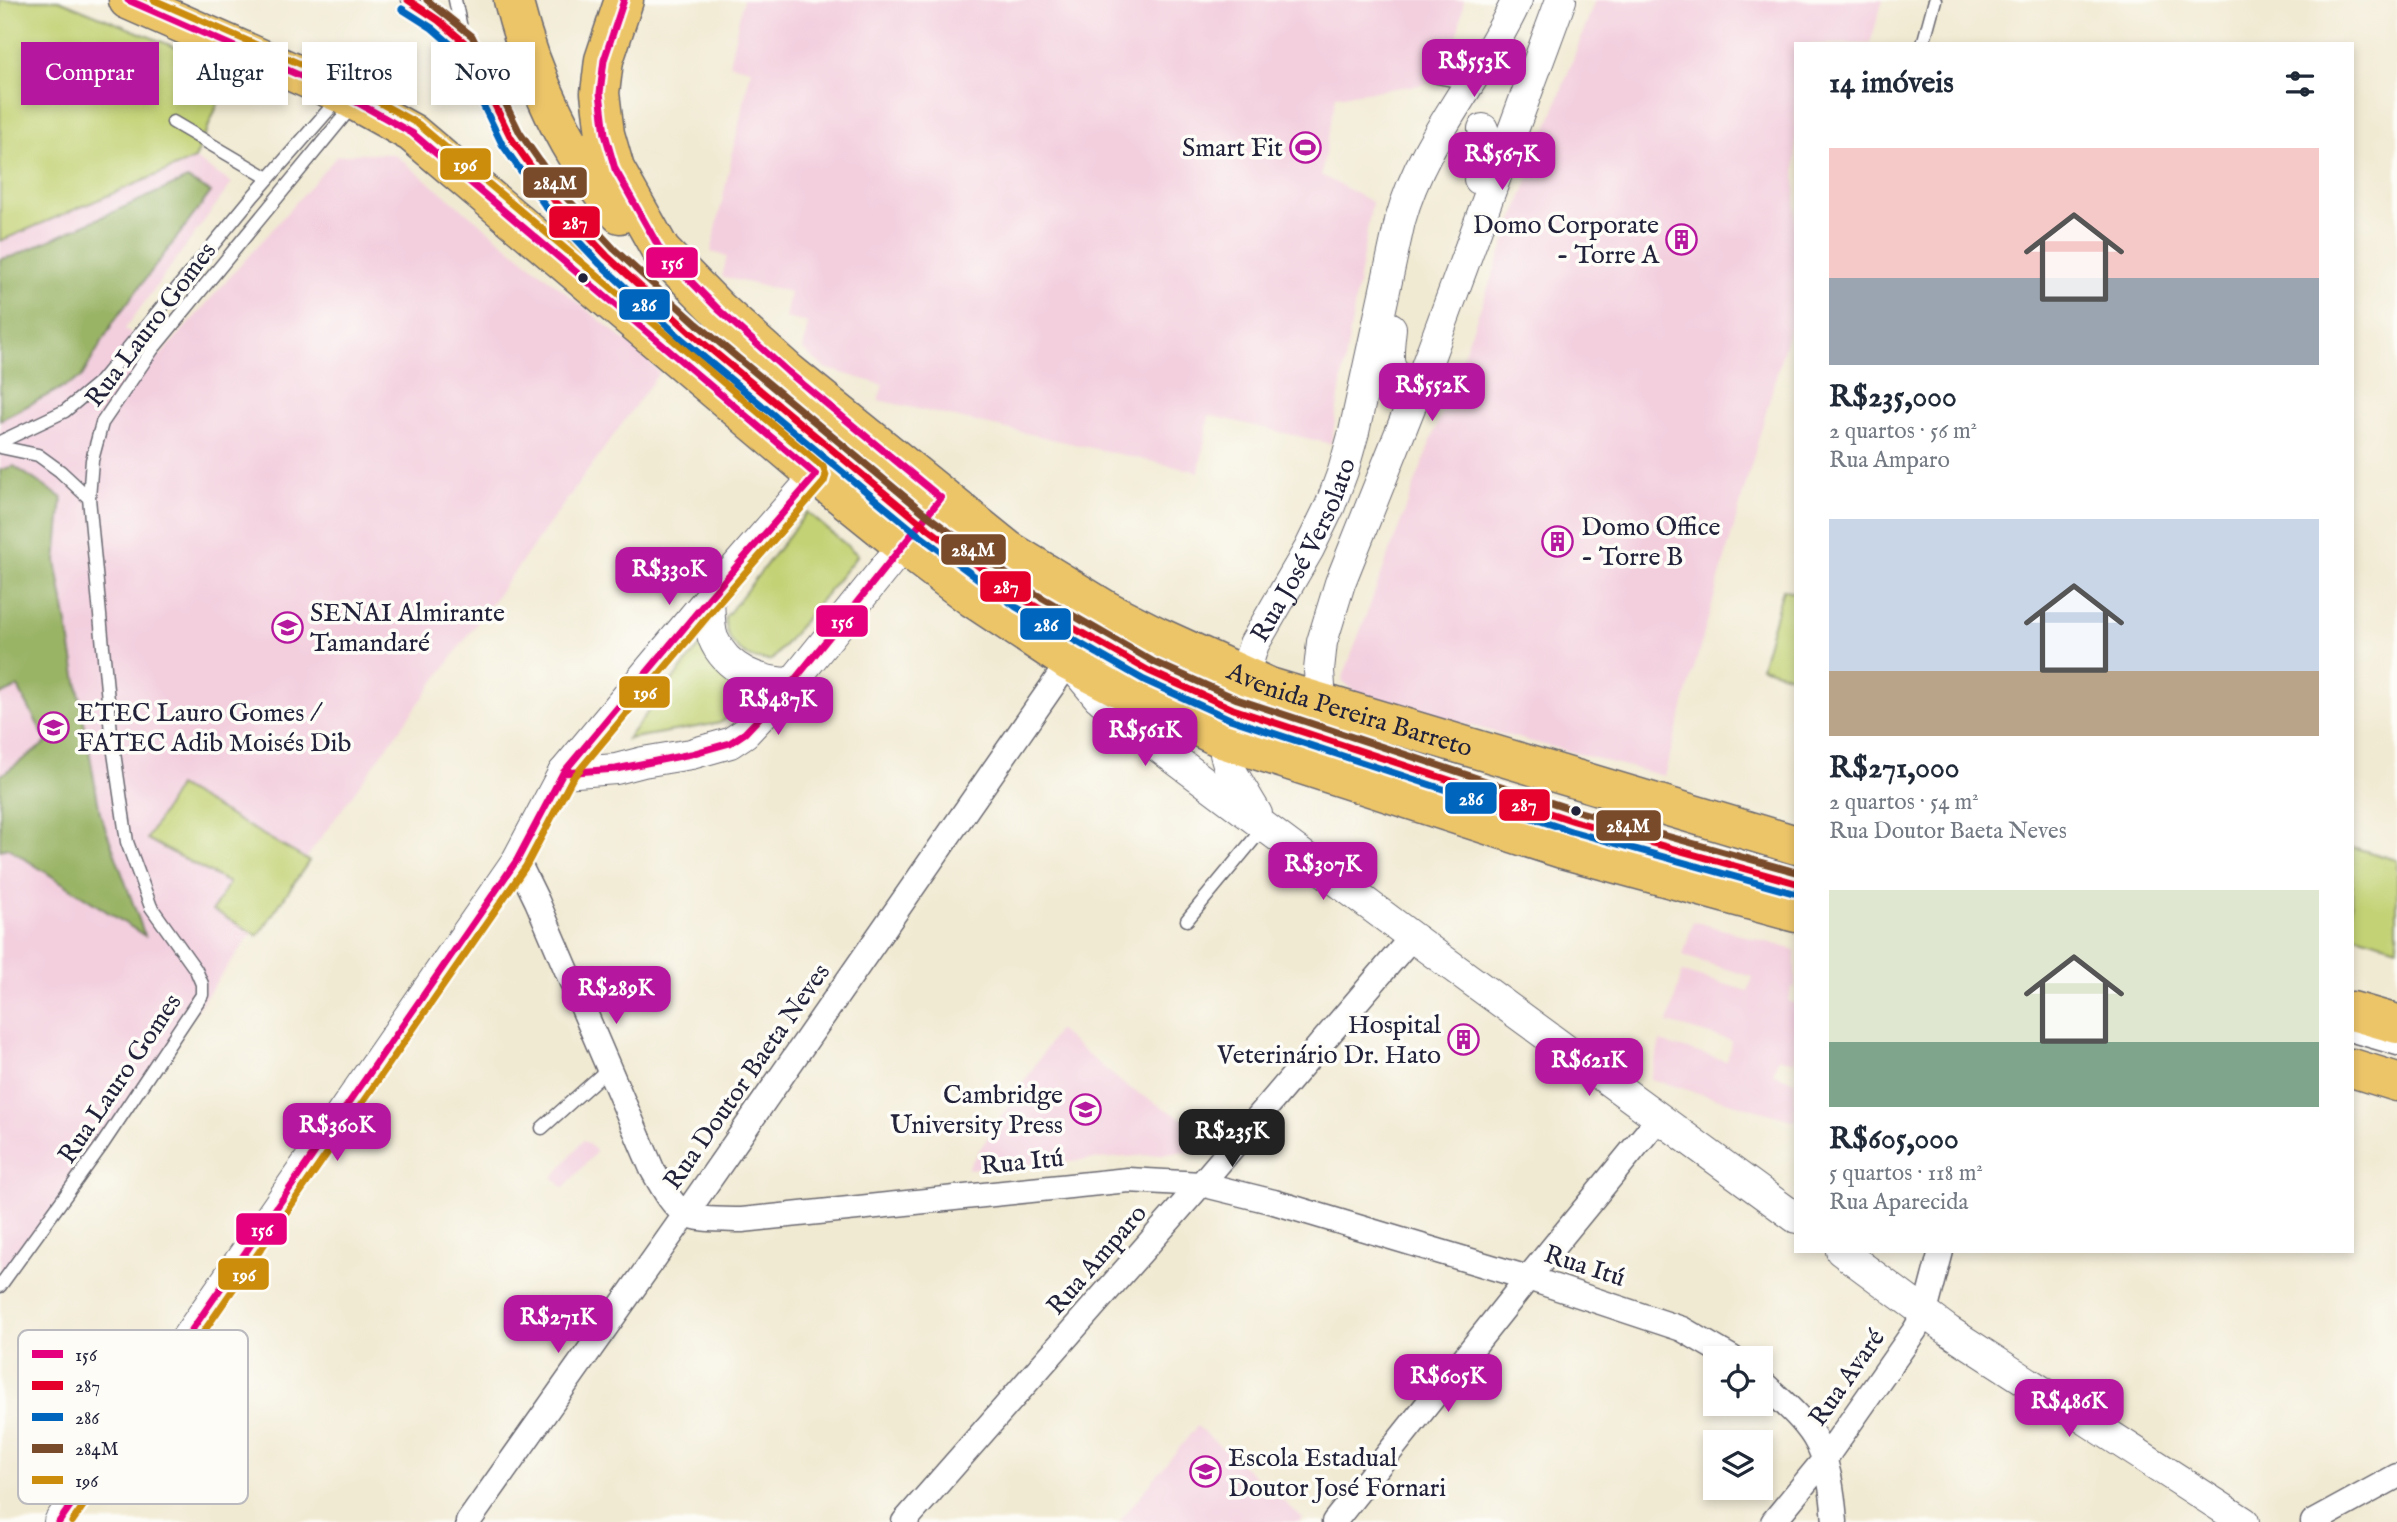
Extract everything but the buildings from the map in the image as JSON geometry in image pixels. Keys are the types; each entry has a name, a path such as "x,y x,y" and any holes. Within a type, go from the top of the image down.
{"main road":[{"name":"Avenida Pereira Barreto","path":"128,0 302,76"},
{"path":"513,0 522,34 555,116 603,195 631,226 661,250 720,311 788,372 922,523"},
{"path":"624,0 604,60 600,93 605,134 615,169 661,250"},
{"name":"Avenida Pereira Barreto","path":"363,105 412,133 446,160 816,475 922,523 1008,551 1056,582 1157,636 1234,708 1562,849 1794,913"},
{"name":"Avenida Pereira Barreto","path":"922,523 974,599 1069,662 1150,704 1234,708 1269,687 1794,844"},
{"path":"2354,1012 2397,1024"},
{"path":"2354,1069 2397,1082"}],"street":[{"name":"Rua José Versolato","path":"1234,708 1254,644 1310,549 1330,506 1342,471 1354,432 1400,221 1411,188 1448,117 1517,0"},
{"name":"Rua José Versolato","path":"1321,704 1319,670 1322,642 1330,613 1421,380 1561,0"},
{"path":"1448,117 1511,137"},
{"path":"1463,265 1463,240 1468,216 1488,148 1483,128"},
{"path":"1393,255 1397,286 1390,342 1390,367 1396,376 1421,380"},
{"path":"192,1330 517,860 564,773 709,598 816,475"},
{"path":"564,773 615,769 721,747 744,733 792,683 922,523"},
{"path":"709,598 713,637 729,660 752,677 774,683 792,683"},
{"path":"1069,662 1098,696 1137,731 1412,937 1794,1217"},
{"name":"Rua Doutor Baeta Neves","path":"468,1522 1069,662"},
{"path":"1234,708 1226,754 1229,767 1265,826"},
{"path":"517,860 652,1169 677,1208 685,1215"},
{"name":"Rua Amparo","path":"904,1522 1201,1184 1412,937"},
{"path":"1334,1522 1659,1118"},
{"name":"Rua Itú","path":"685,1215 742,1220 1128,1180 1201,1184 1274,1202 1528,1278 1682,1329 1711,1346"},
{"path":"1844,1253 1949,1331 2245,1522"},
{"name":"Rua Avaré","path":"1773,1522 1824,1460 1915,1330 1924,1312 1940,1253"},
{"path":"1773,1394 1813,1436 1824,1460 1835,1522"},
{"path":"2313,1522 2397,1476"},
{"path":"59,1522 71,1504"}],"lane":[{"path":"408,0 464,42"},
{"path":"455,0 464,42"},
{"path":"1924,42 1935,0"},
{"path":"1437,77 1469,83"},
{"name":"Rua Lauro Gomes","path":"0,444 65,411 101,381 268,178 341,105"},
{"name":"Rua Lauro Gomes","path":"0,1286 102,1145 202,995 202,984 196,970 151,907 127,842 111,732 89,498 92,460 102,423 133,377 343,105"},
{"path":"495,105 511,138 554,200 580,229 691,332 922,523"},
{"path":"173,122 268,178"},
{"path":"0,444 38,455 89,498"},
{"path":"1234,708 1574,821 1794,882"},
{"path":"1187,920 1265,826"},
{"path":"2354,1037 2397,1049"},
{"path":"542,1128 609,1068"}],"shaded area":[{"path":"743,0 1464,0 1456,44 1434,83 1336,96 1321,175 1372,202 1331,444 1209,415 1199,472 878,400 883,385 825,368 803,350 808,323 785,318 790,292 722,277 727,256 711,252 751,69 729,64"},
{"path":"1595,0 1883,0 1871,42 1794,42 1794,313 1664,776 1360,697 1342,680"},
{"name":"SENAI Almirante Tamandaré","path":"394,154 648,359 659,373 225,970 0,1286 0,241 195,159 232,183 125,329 160,356 337,156"},
{"path":"1693,921 1794,950 1794,988 1788,1001 1794,1004 1794,1062 1778,1057 1773,1074 1794,1081 1794,1121 1650,1079 1660,1042 1727,1061 1732,1041 1668,1023 1682,972 1748,991 1753,977 1683,956"},
{"name":"Cambridge University Press","path":"1058,1030 1126,1086 1205,1132 1190,1152 967,1169"},
{"path":"583,1140 597,1151 564,1188 553,1178"},
{"name":"Escola Estadual Doutor José Fornari","path":"1197,1426 1303,1518 1300,1522 1119,1522"}],"green space":[{"path":"0,0 59,0 173,46 173,105 217,105 195,159 0,241"},
{"path":"187,179 211,192 114,321 81,378 0,420 0,259 14,256"},
{"path":"14,466 62,498 56,561 100,813 145,936 8,848 0,850 0,776 47,742 18,687 0,695 0,470"},
{"path":"807,512 858,555 772,660 754,658 739,650 733,643 725,618"},
{"path":"1783,589 1794,593 1792,676 1761,667"},
{"path":"700,645 722,672 753,690 734,713 720,723 627,739"},
{"path":"178,786 309,861 258,936 213,910 229,883 147,839"},
{"path":"2354,848 2397,860 2397,947 2354,935"}],"transit line":[{"name":"156","path":"128,0 342,94 412,133 816,475 563,773 517,860 192,1330"},
{"name":"196","path":"154,0 346,84 418,124 823,467 826,475 824,482 572,779 526,866 205,1330"},
{"name":"287","path":"408,0 464,42 511,138 554,200 607,256 690,332 922,524 1021,598 1149,671 1233,709 1574,821 1794,882"},
{"name":"284M","path":"427,0 472,36 520,133 562,193 614,249 697,324 928,516 1027,589 1154,662 1237,699 1577,811 1794,871"},
{"name":"156","path":"563,773 616,769 691,754 730,743 745,733 792,683 941,498 788,372 720,311 661,251 615,169 605,134 600,93 604,60 624,0"},
{"name":"286","path":"402,9 432,28 456,49 502,144 546,207 600,264 683,340 915,532 1016,607 1144,680 1230,719 1571,831 1793,893"},
{"name":"156","path":"59,1522 71,1504"},
{"name":"196","path":"72,1522 84,1504"}],"place":[{"name":"Smart Fit","path":"1306,147"},
{"name":"Domo Corporate - Torre A","path":"1682,239"},
{"name":"Domo Office - Torre B","path":"1558,541"},
{"name":"SENAI Almirante Tamandaré","path":"287,627"},
{"name":"ETEC Lauro Gomes / FATEC Adib Moisés Dib","path":"54,727"},
{"name":"Hospital Veterinário Dr. Hato","path":"1464,1039"},
{"name":"Cambridge University Press","path":"1086,1109"},
{"name":"Escola Estadual Doutor José Fornari","path":"1205,1472"}]}
